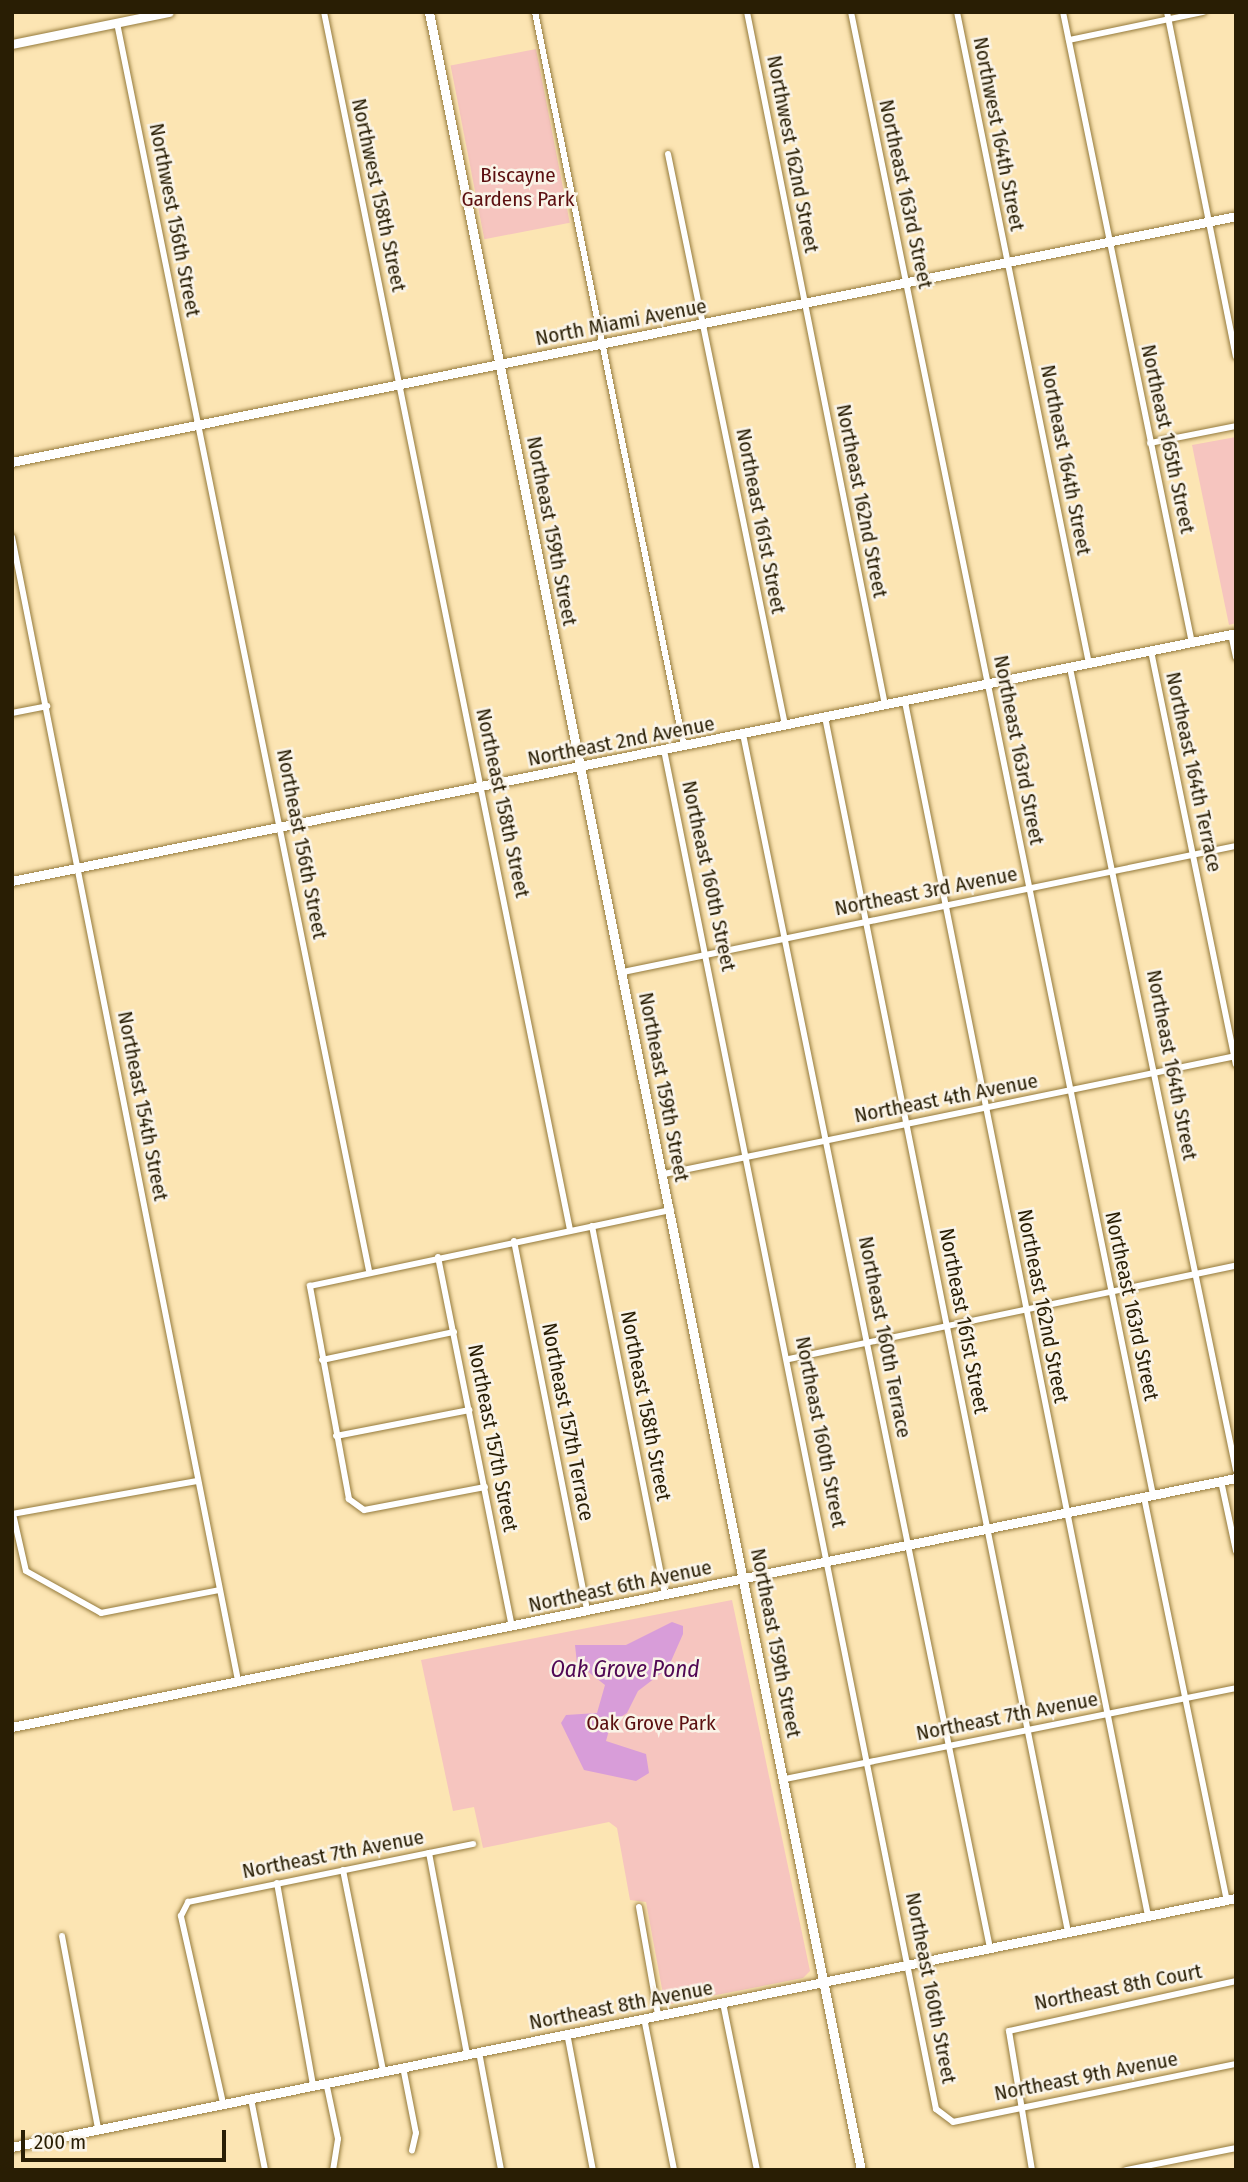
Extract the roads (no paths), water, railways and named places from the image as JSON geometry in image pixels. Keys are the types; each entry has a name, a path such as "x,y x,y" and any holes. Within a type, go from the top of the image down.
{"street":[{"path":"12,44 169,12"},
{"name":"Northwest 158th Street","path":"324,12 400,384"},
{"name":"Northeast 159th Street","path":"429,12 745,1577 861,2170"},
{"path":"534,12 684,746"},
{"name":"Northwest 162nd Street","path":"747,12 805,303"},
{"name":"Northeast 163rd Street","path":"851,12 1112,1291 1185,1699 1233,1900"},
{"name":"Northwest 164th Street","path":"957,12 1008,262"},
{"name":"Northeast 165th Street","path":"1063,12 1192,642"},
{"path":"1069,40 1167,16 1203,12"},
{"path":"1167,16 1236,356"},
{"name":"Northwest 156th Street","path":"117,23 199,425"},
{"name":"Northeast 161st Street","path":"668,154 785,725"},
{"name":"North Miami Avenue","path":"12,462 1236,216"},
{"name":"Northeast 164th Street","path":"1008,262 1089,664"},
{"name":"Northeast 162nd Street","path":"805,303 885,705"},
{"name":"Northeast 158th Street","path":"400,384 570,1230"},
{"name":"Northeast 156th Street","path":"199,425 369,1270"},
{"path":"1150,443 1236,426"},
{"name":"Northeast 154th Street","path":"12,537 80,868 238,1681"},
{"path":"1233,634 1236,657"},
{"name":"Northeast 2nd Avenue","path":"12,881 1233,634"},
{"name":"Northeast 164th Terrace","path":"1151,651 1235,1059"},
{"name":"Northeast 164th Street","path":"1070,668 1115,871 1236,1470"},
{"name":"Northeast 162nd Street","path":"905,702 1027,1308 1105,1714 1148,1916"},
{"path":"12,713 47,706"},
{"name":"Northeast 161st Street","path":"825,717 1068,1932"},
{"name":"Northeast 160th Terrace","path":"744,734 788,936 906,1545 990,1948"},
{"name":"Northeast 160th Street","path":"664,750 749,1157 936,2109 944,2119"},
{"name":"Northeast 3rd Avenue","path":"623,972 1236,846"},
{"name":"Northeast 4th Avenue","path":"664,1174 1235,1059"},
{"path":"485,1487 364,1510 349,1499 310,1286 369,1270 671,1210"},
{"name":"Northeast 158th Street","path":"592,1226 665,1594"},
{"name":"Northeast 157th Terrace","path":"514,1241 587,1610"},
{"name":"Northeast 157th Street","path":"439,1257 512,1626"},
{"path":"789,1359 1236,1266"},
{"path":"322,1360 454,1332"},
{"path":"337,1436 470,1410"},
{"name":"Northeast 6th Avenue","path":"12,1727 1236,1478"},
{"path":"197,1480 12,1514 26,1571 101,1613 219,1590"},
{"path":"1221,1481 1236,1551"},
{"name":"Northeast 7th Avenue","path":"785,1779 1236,1688"},
{"name":"Northeast 7th Avenue","path":"223,2103 181,1916 188,1902 473,1844"},
{"path":"429,1853 467,2054"},
{"path":"343,1870 383,2071"},
{"path":"277,1883 313,2085"},
{"name":"Northeast 8th Avenue","path":"12,2147 1233,1900"},
{"path":"639,1907 658,2015"},
{"path":"62,1936 98,2129"},
{"name":"Northeast 8th Court","path":"1020,2108 1009,2031 1236,1981"},
{"path":"723,2003 757,2170"},
{"path":"644,2018 674,2170"},
{"path":"567,2033 593,2170"},
{"path":"479,2052 501,2170"},
{"name":"Northeast 9th Avenue","path":"944,2119 1020,2108 1236,2064"},
{"path":"402,2067 416,2133 412,2151"},
{"path":"326,2082 338,2139 333,2170"},
{"path":"251,2099 265,2170"},
{"path":"1020,2108 1032,2170"},
{"path":"1126,2170 1236,2148"}],"water":[{"name":"Oak Grove Pond","path":"672,1622 683,1626 683,1634 668,1668 638,1691 627,1713 611,1723 606,1741 646,1754 649,1773 636,1781 584,1770 561,1723 566,1715 597,1713 605,1685 577,1663 575,1645 626,1645"}],"park label":[{"name":"Biscayne Gardens Park","path":"518,187"},
{"name":"Oak Grove Park","path":"651,1723"}]}
